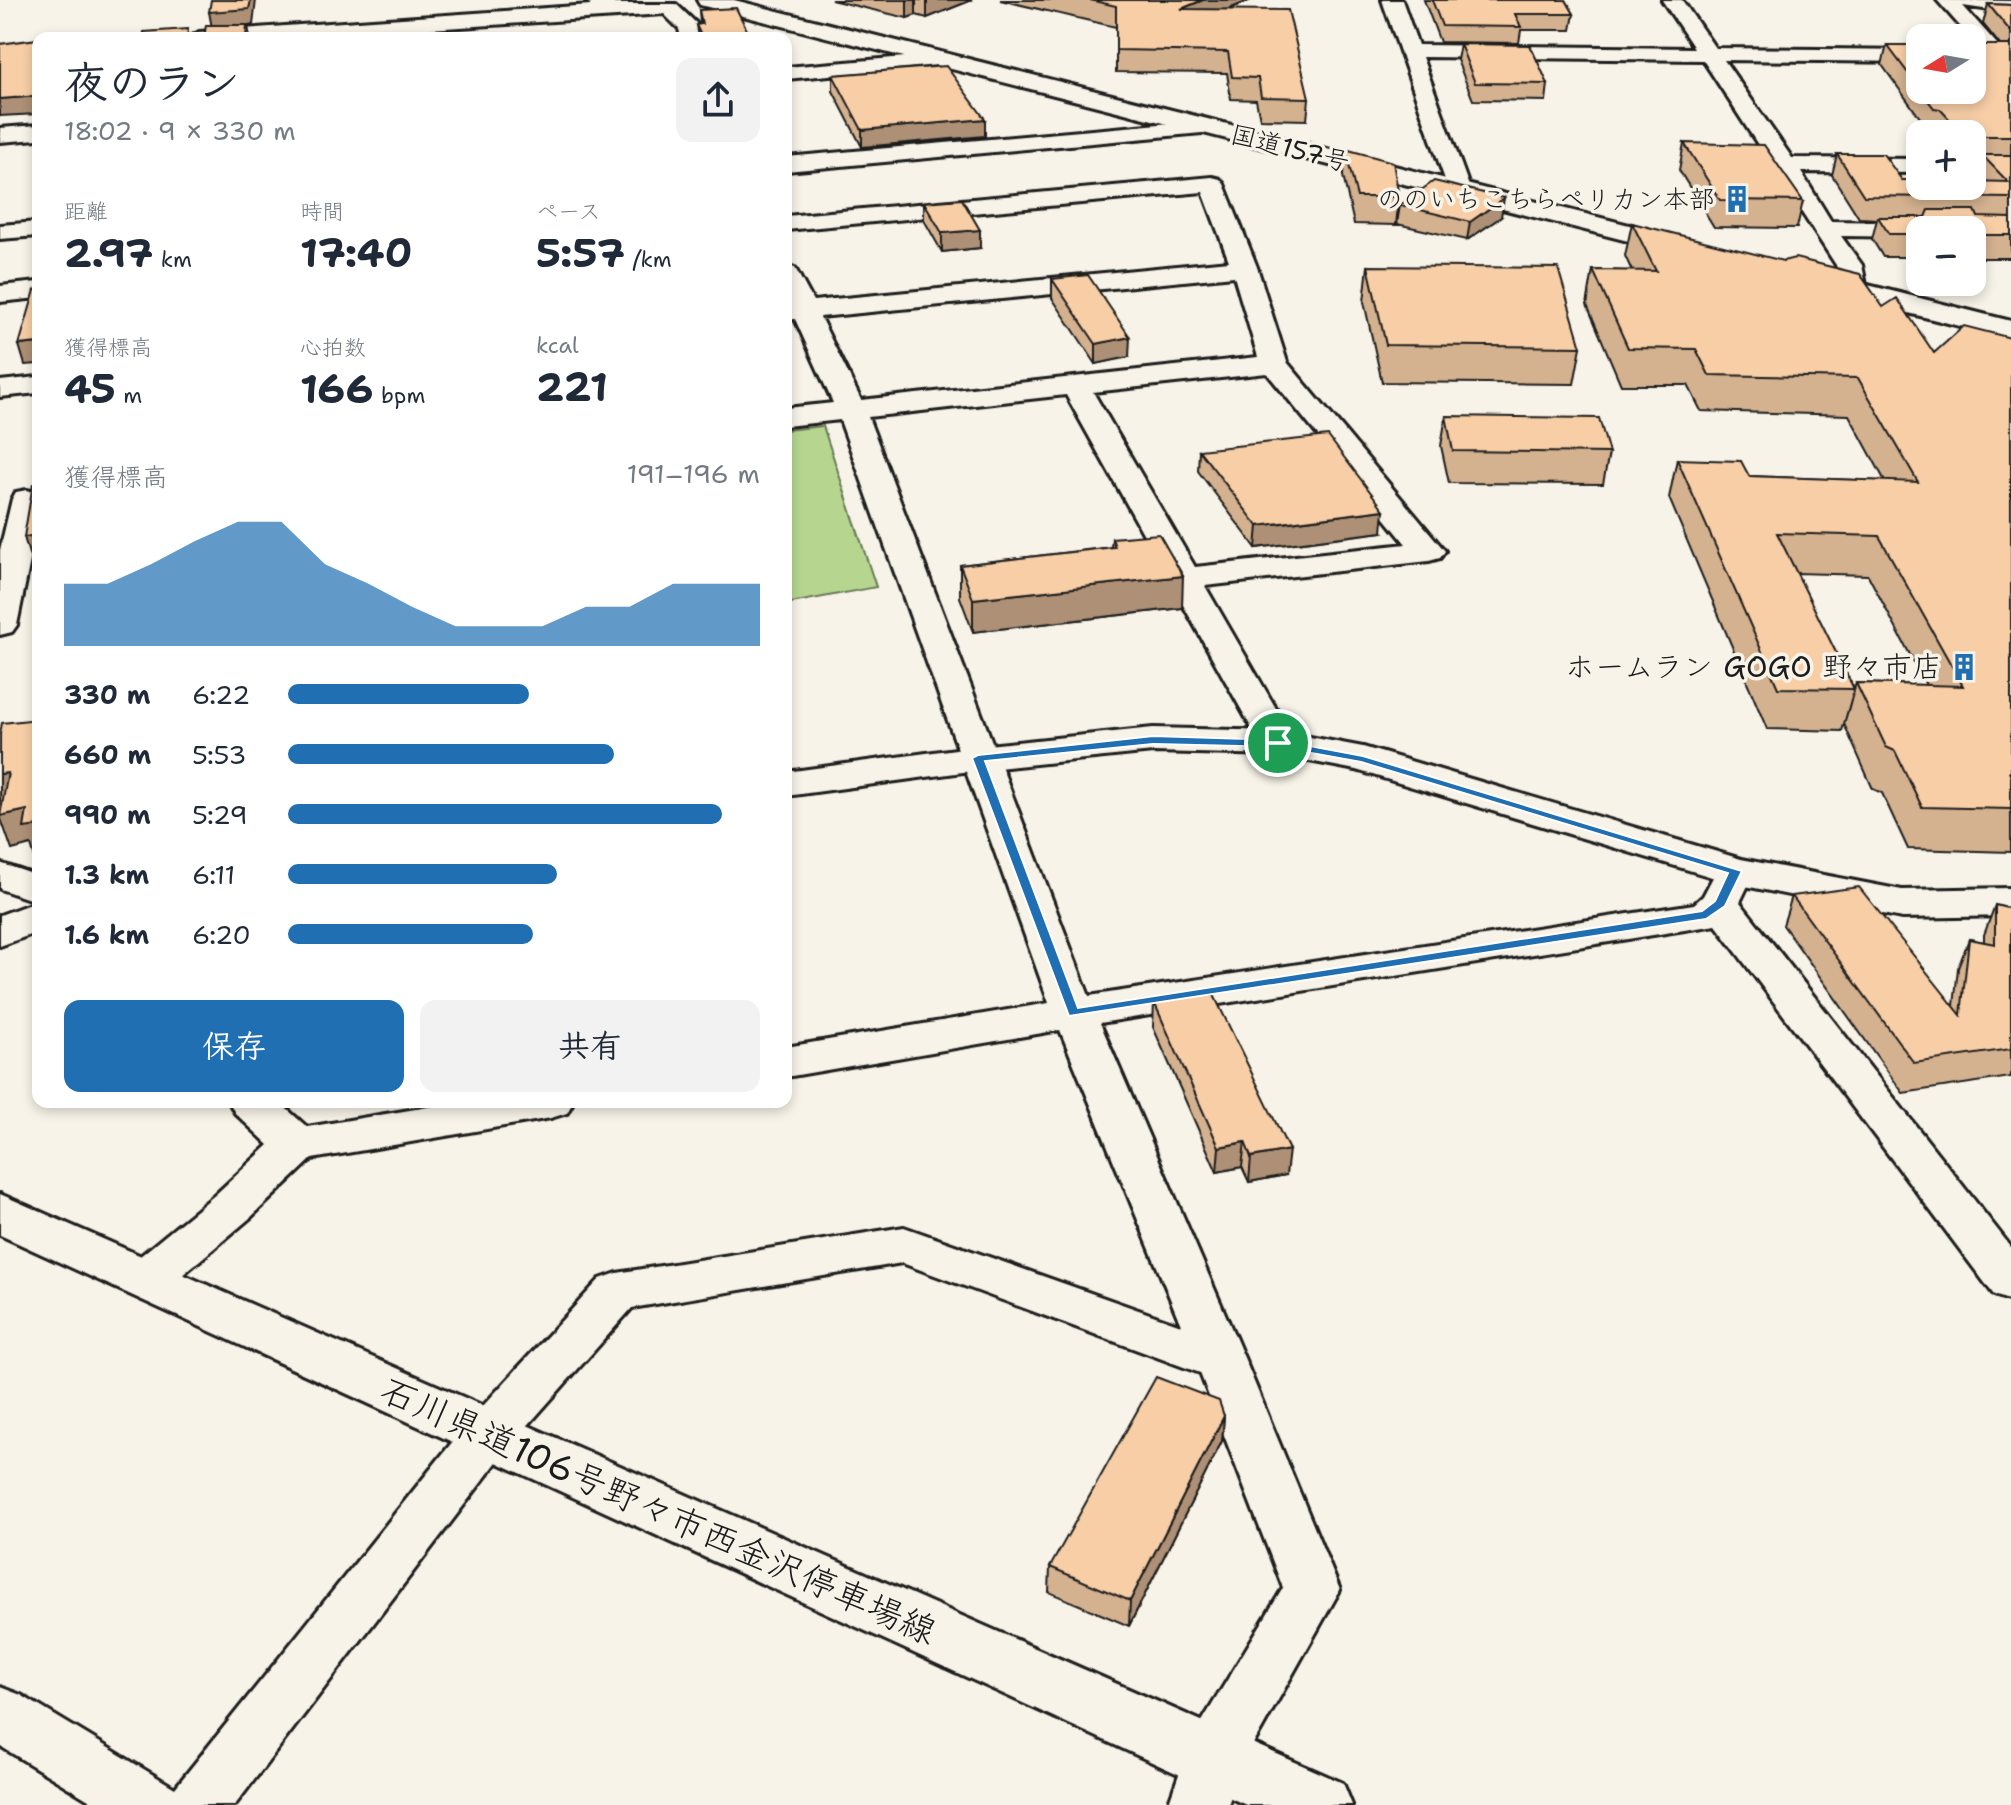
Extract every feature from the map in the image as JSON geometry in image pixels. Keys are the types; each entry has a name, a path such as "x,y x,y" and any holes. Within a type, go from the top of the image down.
{"main road":[{"name":"国道157号","path":"708,0 1717,256"},
{"path":"1793,275 2011,330"},
{"path":"792,783 978,758 1153,740 1278,743 1363,759 1728,887 1902,904 2011,902"},
{"path":"0,932 32,918"},
{"name":"石川県道106号野々市西金沢停車場線","path":"0,1213 488,1435 1206,1781 1319,1805"}],"street":[{"path":"1392,0 1458,189"},
{"path":"1672,0 1849,265 1854,290"},
{"path":"1947,0 2005,57"},
{"path":"1964,0 2011,7"},
{"path":"309,32 603,5 669,8 689,27 690,32"},
{"path":"265,32 266,11"},
{"path":"1412,51 1906,56"},
{"path":"792,72 941,60"},
{"path":"792,163 1205,127"},
{"path":"0,135 32,132"},
{"path":"1785,165 1906,166"},
{"path":"1986,167 2011,167"},
{"path":"792,222 1212,184 1244,267 1274,364 1429,551 1186,578"},
{"path":"1823,228 1906,229"},
{"path":"0,232 32,229"},
{"path":"1206,1781 1312,1590 1220,1360 1074,1013 851,410 795,312 1244,267"},
{"path":"0,294 32,291"},
{"path":"792,416 1274,364"},
{"path":"1075,385 1278,743"},
{"path":"0,389 32,386"},
{"path":"0,625 22,499"},
{"path":"0,875 32,888"},
{"path":"792,1061 1074,1013 1706,915 1728,887 2011,1282"},
{"path":"258,1108 298,1145"},
{"path":"145,1279 233,1206 298,1145 516,1108"},
{"path":"198,1805 488,1435 617,1292 904,1245 1220,1360"},
{"path":"0,1714 152,1805"}],"green space":[{"path":"823,426 876,587 792,603 792,429"}],"building":[{"path":"211,0 251,0 249,9 209,12"},
{"path":"1090,0 1203,0 1181,9 1288,10 1309,98 1261,97 1258,78 1232,77 1228,52 1116,50 1116,6"},
{"path":"1432,0 1566,0 1574,14 1515,14 1521,27 1442,26"},
{"path":"1988,4 2011,5 2011,32"},
{"path":"736,8 748,32 699,32 696,25 702,24 699,10"},
{"path":"206,25 247,25 246,32 205,32"},
{"path":"188,29 188,32 144,32"},
{"path":"32,40 32,96 0,99 0,44"},
{"path":"1460,44 1530,45 1548,84 1475,83"},
{"path":"1887,45 1906,45 1906,70"},
{"path":"1986,45 2011,45 2011,136 1986,136 1986,120 1950,120 1940,109 1931,104 1986,104"},
{"path":"946,66 985,119 862,130 833,75"},
{"path":"1684,143 1764,145 1803,201 1720,200"},
{"path":"1345,149 1393,162 1399,197 1357,197"},
{"path":"1837,154 1883,154 1902,180 1906,180 1906,197 1864,196"},
{"path":"1986,155 2011,155 2011,198 1986,198 1986,181 2008,182 1986,159"},
{"path":"1434,181 1504,198 1470,222 1400,205"},
{"path":"962,199 980,230 942,233 924,202"},
{"path":"1929,210 1975,210 1978,216 1926,216"},
{"path":"1878,217 1906,217 1906,234 1889,234"},
{"path":"1986,217 2011,218 2011,235 1986,235"},
{"path":"1632,223 1783,261 1795,258 1860,274 1883,307 1897,298 1934,353 1964,326 2011,338 2011,809 1922,807 1895,751 1886,747 1856,683 1963,686 1879,536 1777,533 1854,689 1778,688 1677,459 1741,461 1749,476 1918,482 1858,378 1709,375 1696,349 1628,348 1593,270 1656,271"},
{"path":"1368,266 1558,268 1581,347 1386,345"},
{"path":"1088,275 1130,337 1096,344 1052,279"},
{"path":"32,300 32,344 19,345"},
{"path":"1446,416 1599,418 1609,453 1453,451"},
{"path":"1328,436 1384,510 1258,526 1199,450"},
{"path":"32,490 32,536 24,537"},
{"path":"1159,534 1183,576 973,599 960,565 1115,547 1112,538"},
{"path":"32,720 32,827 24,828 27,810 0,816 8,773 0,774 2,723"},
{"path":"1859,887 1961,1015 1969,939 1995,944 1995,905 2011,909 2011,1049 1914,1063 1792,896"},
{"path":"1213,993 1289,1150 1251,1157 1245,1142 1219,1147 1154,1002"},
{"path":"1156,1377 1219,1401 1224,1416 1130,1601 1050,1567"}],"place":[{"name":"ののいちこちらペリカン本部","path":"1737,199"},
{"name":"ホームラン GOGO 野々市店","path":"1964,667"}],"route":[{"path":"1153,740 1278,743 1363,759 1735,871 1720,903 1706,915 1074,1013 978,758 1153,740"}]}
